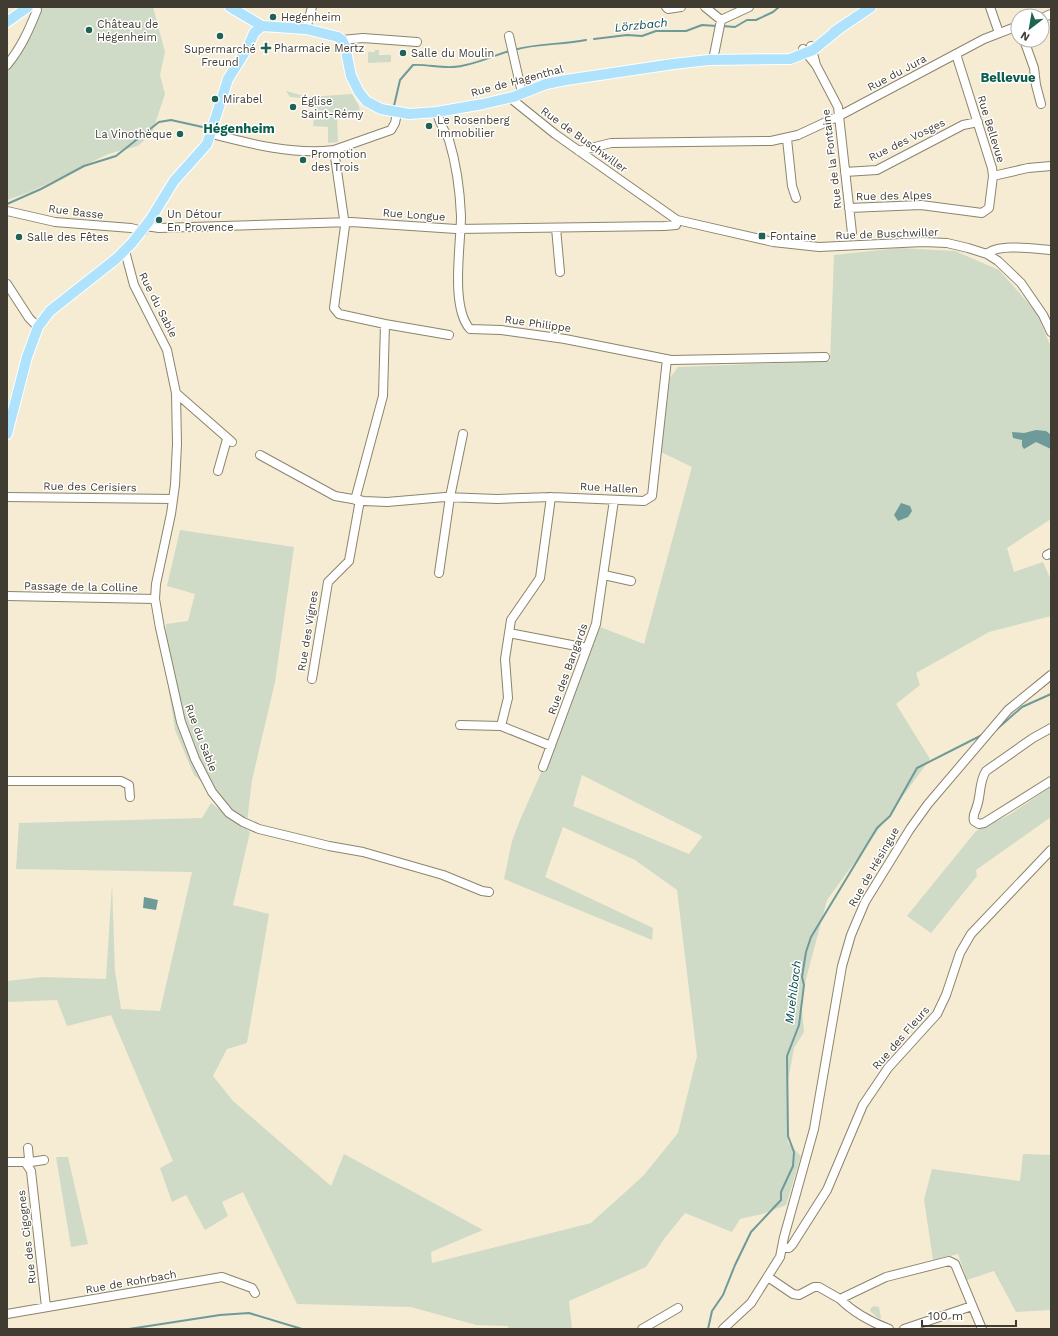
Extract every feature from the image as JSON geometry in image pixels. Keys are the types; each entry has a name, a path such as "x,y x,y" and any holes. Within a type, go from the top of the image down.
{"main road":[{"path":"7,22 28,7"},
{"path":"230,7 262,26 306,29 332,35 342,40"},
{"name":"Rue de Hagenthal","path":"342,40 346,46 351,76 359,92 375,107 397,113 437,112 517,95 546,84 566,80 713,60 777,59 808,50 871,7"},
{"path":"7,434 27,357 38,327 50,311 124,251 144,228 174,181 200,154 212,134 225,87 248,47 254,33 262,26"}],"street":[{"path":"7,65 16,54 29,32 36,7"},
{"path":"306,29 312,7"},
{"path":"666,7 668,10 681,7"},
{"path":"705,7 721,24"},
{"path":"713,60 721,24 749,7"},
{"path":"990,7 999,33"},
{"path":"1048,7 1051,11"},
{"name":"Rue du Jura","path":"579,151 611,143 756,141 787,139 839,116 956,54 1010,29"},
{"path":"509,36 517,95"},
{"path":"342,40 364,38 417,42"},
{"path":"1027,48 1034,68 1036,85 1041,104"},
{"name":"Rue de la Fontaine","path":"808,50 838,107 852,233 858,245"},
{"name":"Rue Bellevue","path":"956,54 990,160 993,176 990,205 986,211"},
{"name":"Rue de Buschwiller","path":"517,95 514,101 543,125 677,220 773,242 819,247 923,242 947,243 968,248 987,254 1014,275 1026,289 1051,332"},
{"name":"Rue Philippe","path":"437,112 448,139 452,156 461,216 459,228 458,279 461,308 465,324 470,329 501,330 565,339 667,359 825,357"},
{"path":"212,134 281,149 303,151 334,150 391,130 395,123 397,113"},
{"name":"Rue des Vosges","path":"845,172 877,170 963,125 978,122"},
{"path":"787,139 792,186 796,198"},
{"path":"334,150 345,222 334,308 335,312 385,324 449,335"},
{"path":"993,176 1028,168 1051,166"},
{"name":"Rue des Alpes","path":"849,208 921,204 982,213 986,211"},
{"name":"Rue Basse","path":"7,211 54,222 144,228"},
{"name":"Rue Longue","path":"144,228 345,222 459,228 556,228 671,226 676,225 677,220"},
{"path":"556,228 560,272"},
{"name":"Rue de la Fontaine","path":"847,246 852,233"},
{"path":"995,260 1002,251 1009,248"},
{"path":"987,254 990,251 1009,248 1051,250"},
{"name":"Rue du Sable","path":"124,251 134,285 167,350 176,393 177,444 173,499 156,584 155,598 160,628 181,722 195,759 212,792 229,813 243,822 259,829 329,846 362,852 444,875 482,891 489,892"},
{"path":"7,284 29,318 38,327"},
{"name":"Rue des Vignes","path":"312,679 328,582 349,561 358,500 383,396 385,324"},
{"name":"Rue Hallen","path":"260,455 331,494 358,500 388,502 450,497 497,499 551,496 644,501 652,496 667,359"},
{"path":"176,393 229,440 218,471"},
{"path":"439,573 450,497 463,434"},
{"path":"501,726 508,698 505,659 511,620 540,578 551,496"},
{"name":"Rue des Cerisiers","path":"7,498 173,499"},
{"name":"Rue des Bangards","path":"543,767 596,624 614,500"},
{"path":"604,575 631,581"},
{"name":"Passage de la Colline","path":"7,596 155,598"},
{"path":"509,633 587,648"},
{"name":"Rue de Hésingue","path":"782,1248 814,1129 842,966 859,915 885,869 917,819 993,727 1015,703 1051,675"},
{"path":"460,725 501,726 551,746"},
{"path":"1051,728 1033,738 986,771 983,777 977,807 973,816 974,821 979,824 984,823 1051,781"},
{"path":"7,781 121,781 129,785 130,797"},
{"name":"Rue des Fleurs","path":"782,1248 789,1248 792,1245 824,1195 863,1105 871,1092 895,1060 936,1014 946,995 960,953 970,934 1051,850"},
{"name":"Rue des Cigognes","path":"28,1148 46,1307"},
{"path":"7,1162 25,1162 30,1164 44,1160"},
{"path":"723,1329 751,1303 779,1260 782,1248"},
{"path":"840,1299 886,1277 949,1261 955,1264 982,1329"},
{"name":"Rue de Rohrbach","path":"7,1314 222,1276 252,1288 255,1293"},
{"path":"768,1277 793,1294 799,1294 814,1287 819,1287 840,1299 847,1306 870,1321 889,1329"},
{"path":"904,1329 972,1306"},
{"path":"642,1329 678,1308"}],"green space":[{"path":"41,7 153,7 165,52 160,75 165,94 152,133 138,146 108,154 30,192 7,200 7,69 27,41"},
{"path":"375,50 379,50 379,55 391,55 391,62 368,63 368,52 375,52"},
{"path":"286,91 308,97 352,94 359,106 360,114 337,118 338,142 328,143 328,127 313,126 316,99 290,97"},
{"path":"899,248 955,251 999,270 1036,312 1051,347 1051,519 1007,548 1014,572 1043,562 1051,580 1051,616 989,632 916,673 920,685 896,704 930,759 827,900 801,998 804,1032 794,1048 788,1081 788,1143 801,1156 786,1205 762,1214 740,1219 732,1232 685,1213 664,1239 646,1267 569,1301 572,1329 509,1329 508,1326 476,1325 411,1307 297,1304 243,1192 222,1202 228,1216 205,1230 186,1195 172,1202 160,1168 173,1161 111,1015 67,1026 57,1000 7,1002 7,981 43,977 106,979 112,884 115,971 121,1009 160,1011 192,872 16,869 19,823 202,818 211,803 250,832 233,905 269,914 247,1043 227,1049 213,1076 233,1101 331,1186 344,1154 483,1230 431,1252 432,1263 591,1223 643,1176 678,1133 697,1056 677,890 635,860 563,827 545,877 653,928 652,940 504,879 512,841 561,728 600,627 644,644 692,467 661,452 670,378 678,367 830,361 834,255","holes":["582,775 702,836 689,854 573,806"]},
{"path":"180,530 294,547 275,682 252,780 247,822 194,775 175,730 167,679 166,624 188,621 195,594 167,586"},
{"path":"1051,787 1051,817 976,870 977,876 931,933 907,916 976,831 1009,815"},
{"path":"1023,1154 1051,1155 1051,1310 1016,1312 994,1271 967,1280 958,1254 933,1260 924,1200 932,1169 1020,1181"},
{"path":"56,1157 68,1157 88,1244 71,1247"},
{"path":"874,1306 879,1307 881,1318 879,1319 870,1311"}],"water":[{"path":"1036,430 1046,431 1050,434 1051,449 1036,442 1024,449 1022,446 1022,440 1013,438 1012,432 1024,433"},
{"path":"901,503 910,506 912,511 908,517 898,521 894,515"},
{"path":"144,897 158,900 156,910 143,908"}],"waterway":[{"name":"Lörzbach","path":"722,26 735,27 747,20 756,20 773,12 779,7"},
{"name":"Lörzbach","path":"594,39 627,35 642,36 656,31 686,31 702,25 717,26"},
{"path":"514,50 532,46 586,40"},
{"path":"394,106 400,80 413,65 448,67 460,66 475,63 510,51"},
{"path":"7,204 41,189 84,166 116,156 159,122 171,120 207,128"},
{"name":"Muehlbach","path":"996,730 1022,707 1051,694"},
{"name":"Muehlbach","path":"708,1329 712,1311 723,1295 735,1265 751,1232 781,1200 781,1192 793,1166 794,1152 788,1136 787,1056 799,1025 804,985 802,977 806,952 811,937 877,828 890,816 917,768 984,734"},
{"path":"129,1329 220,1315 249,1313 302,1329"}],"place":[{"name":"Hegenheim","path":"273,17"},
{"name":"Château de Hégenheim","path":"89,30"},
{"name":"Supermarché Freund","path":"220,36"},
{"name":"Pharmacie Mertz","path":"266,48"},
{"name":"Salle du Moulin","path":"403,53"},
{"name":"Mirabel","path":"215,99"},
{"name":"Église Saint-Rémy","path":"293,107"},
{"name":"Le Rosenberg Immobilier","path":"429,126"},
{"name":"La Vinothèque","path":"180,134"},
{"name":"Promotion des Trois","path":"303,160"},
{"name":"Un Détour En Provence","path":"159,220"},
{"name":"Fontaine","path":"762,236"},
{"name":"Salle des Fêtes","path":"19,237"}],"district":[{"name":"Bellevue","path":"1008,77"},
{"name":"Hégenheim","path":"239,128"}]}
